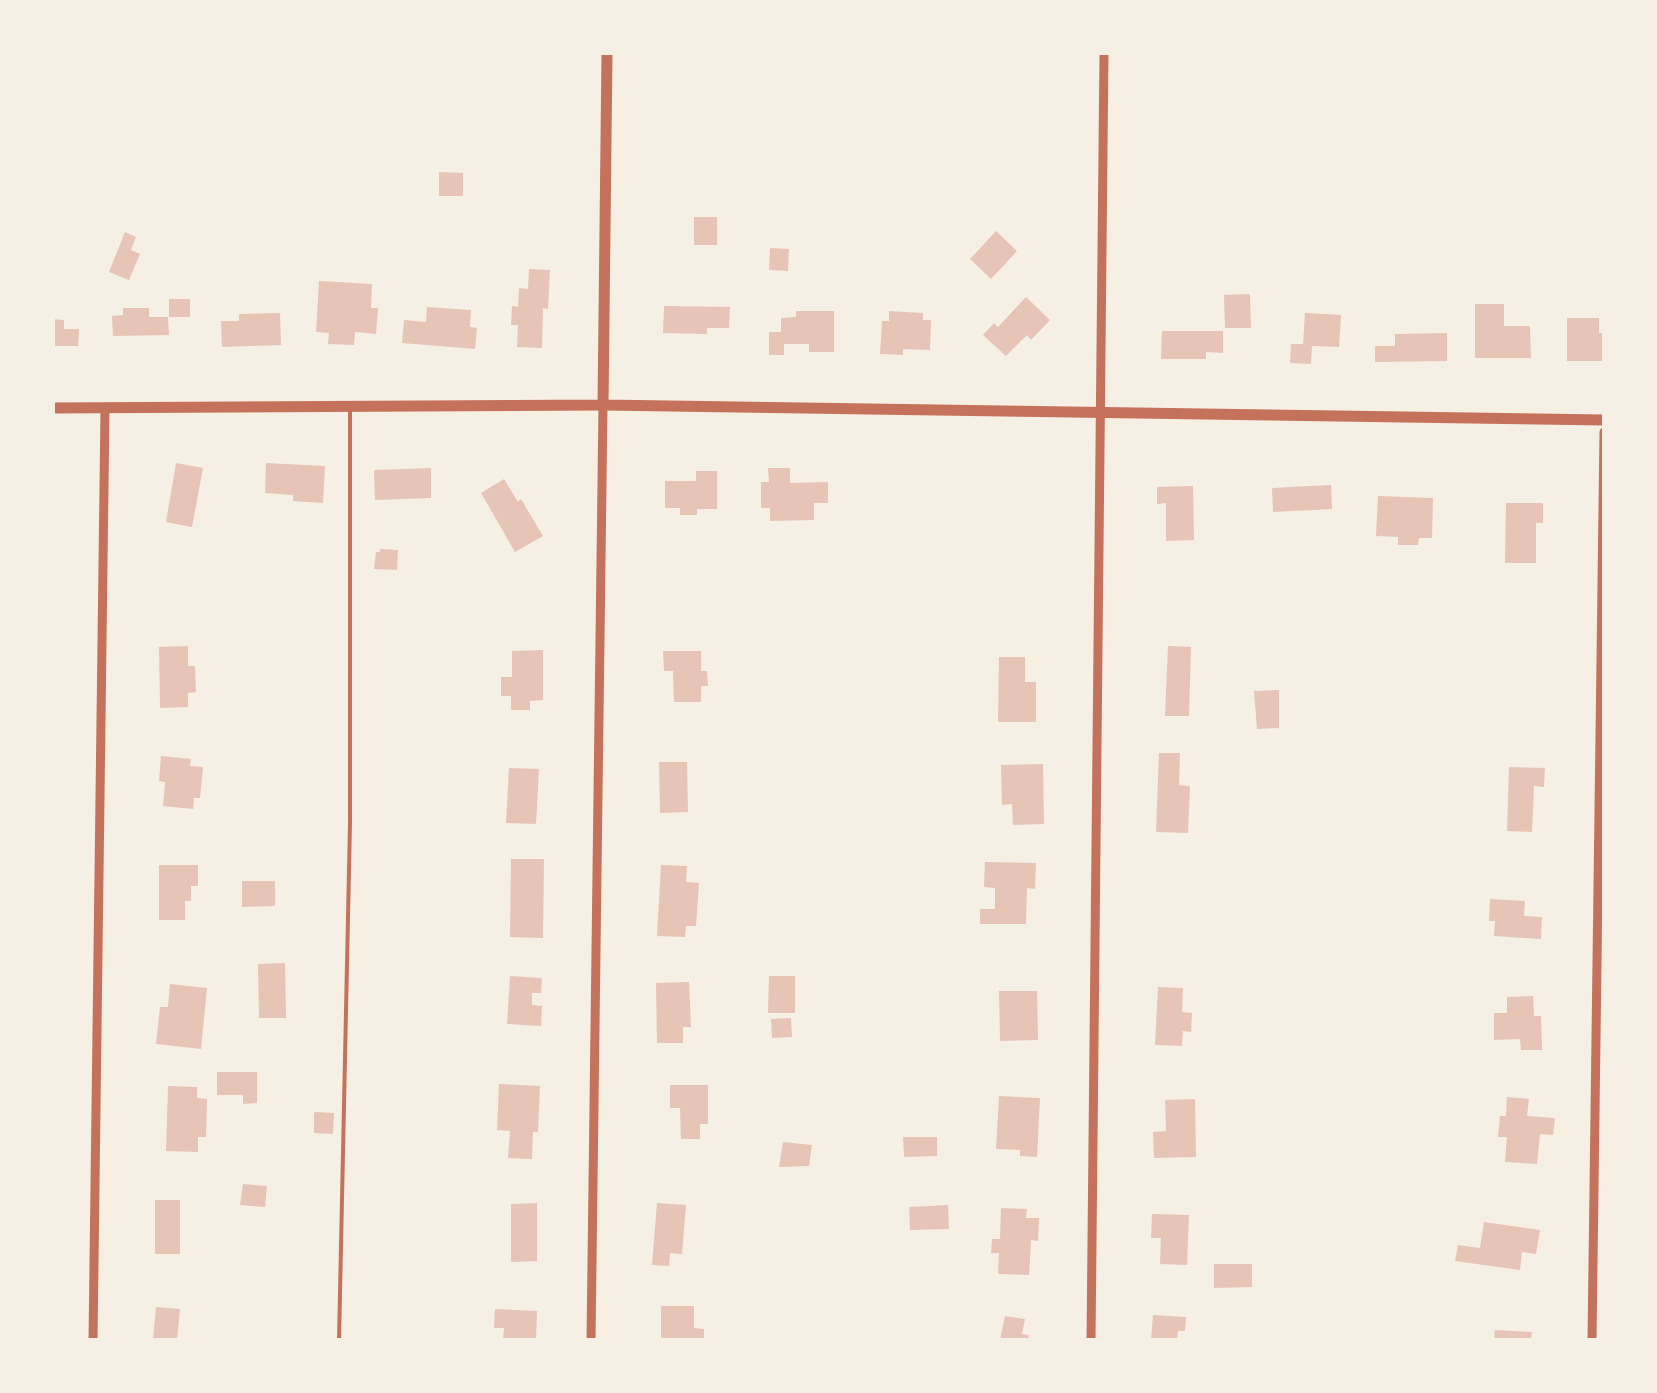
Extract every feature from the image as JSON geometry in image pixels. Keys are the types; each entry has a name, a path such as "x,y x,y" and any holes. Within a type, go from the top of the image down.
{"street":[{"path":"590,1340 607,52"},
{"path":"1091,1340 1104,52"},
{"path":"52,408 603,405 1604,420"},
{"path":"92,1340 106,408"},
{"path":"1592,1340 1604,432"}],"lane":[{"path":"339,1340 350,823 350,406"}],"building":[{"path":"439,172 463,173 463,196 439,196"},
{"path":"694,217 717,217 717,245 694,245"},
{"path":"996,231 1017,251 991,279 970,259"},
{"path":"125,232 136,237 131,250 140,254 129,280 109,272"},
{"path":"770,248 789,249 788,271 769,270"},
{"path":"529,269 550,270 548,309 543,308 542,348 517,347 518,325 511,325 512,306 518,307 519,288 528,289"},
{"path":"319,281 372,284 371,308 378,308 376,334 355,332 354,345 328,344 329,333 316,332"},
{"path":"1250,294 1251,328 1225,328 1224,295"},
{"path":"1026,297 1050,320 1031,340 1027,335 1006,356 983,335 994,323 998,327"},
{"path":"169,299 190,299 190,317 169,317"},
{"path":"1475,304 1504,304 1504,326 1530,326 1531,358 1475,358"},
{"path":"664,306 730,307 729,328 707,328 707,334 663,333"},
{"path":"427,307 471,310 470,327 477,328 475,349 402,343 404,320 426,322"},
{"path":"123,308 149,308 149,317 168,317 169,335 113,336 112,316 123,315"},
{"path":"796,311 834,311 834,352 809,352 809,344 784,344 784,355 769,355 769,332 781,332 781,318 796,317"},
{"path":"889,311 923,313 923,320 931,320 930,350 903,349 903,355 880,354 882,321 889,321"},
{"path":"280,313 281,345 222,347 221,321 239,321 239,314"},
{"path":"1305,313 1341,315 1339,347 1312,346 1311,364 1290,363 1291,344 1303,344"},
{"path":"1567,318 1599,318 1599,333 1604,333 1604,361 1567,361"},
{"path":"52,319 64,320 64,329 79,329 78,346 52,346"},
{"path":"1162,331 1223,331 1223,353 1206,352 1206,359 1161,359"},
{"path":"1447,333 1447,361 1375,362 1375,346 1395,346 1395,334"},
{"path":"176,463 203,468 192,527 166,522"},
{"path":"266,463 325,466 323,503 293,501 293,495 265,493"},
{"path":"431,468 431,498 375,500 374,470"},
{"path":"768,468 790,468 790,483 828,482 828,503 814,503 814,520 770,521 770,508 761,508 761,482 769,482"},
{"path":"696,471 717,471 717,509 697,509 697,515 680,515 680,508 665,508 665,481 696,481"},
{"path":"504,479 543,536 515,552 481,493"},
{"path":"1331,485 1332,509 1273,512 1272,488"},
{"path":"1193,486 1194,540 1166,541 1166,503 1157,504 1157,487"},
{"path":"1378,496 1433,498 1432,538 1419,538 1418,545 1398,545 1398,537 1376,536"},
{"path":"1506,503 1543,503 1543,523 1536,523 1536,563 1505,563"},
{"path":"380,549 398,550 397,570 374,569"},
{"path":"188,646 188,666 195,666 196,692 188,693 188,707 160,708 159,647"},
{"path":"1168,646 1191,647 1189,716 1165,716"},
{"path":"543,650 543,700 530,701 530,710 511,710 511,696 501,696 501,677 512,677 512,651"},
{"path":"663,651 701,651 701,671 707,671 708,686 701,686 701,702 674,702 673,671 664,671"},
{"path":"999,657 1025,657 1025,682 1036,682 1036,722 998,722"},
{"path":"1279,690 1279,728 1257,729 1254,691"},
{"path":"1159,753 1180,753 1179,785 1190,786 1188,833 1156,832"},
{"path":"161,756 191,759 190,766 203,767 200,798 194,798 193,809 163,806"},
{"path":"659,762 687,762 688,812 660,813"},
{"path":"1043,764 1044,824 1013,825 1012,804 1002,805 1001,765"},
{"path":"1509,767 1545,768 1544,787 1534,786 1532,832 1507,831"},
{"path":"509,768 539,769 536,824 506,823"},
{"path":"511,859 544,859 543,938 510,937"},
{"path":"985,862 1036,863 1035,889 1027,888 1026,924 980,924 980,909 995,909 995,888 984,887"},
{"path":"159,865 198,865 198,886 191,886 191,901 185,901 185,920 159,920"},
{"path":"661,865 687,866 686,882 699,883 696,926 686,926 685,937 657,936"},
{"path":"242,881 275,881 275,906 242,907"},
{"path":"1490,899 1525,901 1524,916 1542,917 1541,939 1494,936 1495,921 1489,921"},
{"path":"285,963 286,1018 259,1018 258,964"},
{"path":"510,976 542,978 541,993 532,993 532,1005 542,1006 541,1026 507,1024"},
{"path":"769,976 795,976 795,1013 768,1013"},
{"path":"689,982 691,1027 683,1027 683,1043 657,1043 656,983"},
{"path":"170,984 207,988 201,1049 156,1044 160,1007 168,1007"},
{"path":"1158,987 1183,988 1182,1012 1192,1013 1191,1032 1183,1031 1182,1046 1155,1045"},
{"path":"999,991 1037,991 1038,1040 1000,1041"},
{"path":"1533,996 1534,1016 1541,1016 1542,1050 1521,1050 1520,1039 1494,1040 1494,1013 1507,1013 1507,997"},
{"path":"791,1018 792,1037 772,1038 771,1019"},
{"path":"217,1072 257,1072 257,1103 243,1104 243,1095 217,1095"},
{"path":"499,1084 540,1086 538,1132 533,1132 532,1159 508,1158 510,1131 497,1130"},
{"path":"670,1085 708,1085 708,1124 700,1124 700,1139 681,1139 680,1108 670,1108"},
{"path":"168,1086 197,1087 197,1098 207,1099 206,1137 198,1137 198,1152 166,1151"},
{"path":"999,1096 1040,1098 1037,1157 1020,1156 1020,1150 996,1149"},
{"path":"1507,1097 1529,1099 1527,1116 1555,1118 1553,1135 1540,1134 1537,1164 1505,1162 1507,1137 1498,1137 1500,1116 1506,1116"},
{"path":"1195,1099 1196,1157 1154,1158 1153,1132 1166,1131 1165,1100"},
{"path":"314,1112 334,1113 333,1134 314,1133"},
{"path":"903,1137 937,1137 937,1156 904,1157"},
{"path":"783,1142 812,1145 809,1166 779,1167"},
{"path":"243,1184 267,1186 265,1207 240,1205"},
{"path":"155,1200 180,1200 180,1254 155,1254"},
{"path":"537,1203 537,1261 511,1262 511,1204"},
{"path":"657,1203 686,1205 682,1254 670,1253 669,1266 652,1265"},
{"path":"948,1205 949,1229 910,1230 909,1207"},
{"path":"1001,1208 1027,1209 1026,1218 1039,1218 1038,1241 1031,1240 1029,1275 998,1274 999,1253 991,1253 992,1239 1000,1239"},
{"path":"1152,1214 1189,1215 1187,1265 1160,1264 1161,1238 1151,1238"},
{"path":"1484,1222 1540,1230 1536,1254 1522,1252 1520,1270 1455,1261 1458,1245 1480,1248"},
{"path":"1214,1264 1252,1264 1252,1287 1214,1288"},
{"path":"661,1306 694,1306 694,1328 704,1329 704,1340 661,1340"},
{"path":"156,1307 180,1309 177,1340 153,1340"},
{"path":"495,1309 537,1311 536,1340 503,1340 504,1328 494,1328"},
{"path":"1153,1315 1186,1317 1185,1331 1178,1331 1177,1340 1151,1340"},
{"path":"1005,1316 1025,1319 1022,1334 1029,1335 1028,1340 1000,1340"},
{"path":"1495,1330 1532,1332 1531,1340 1494,1340"}]}
